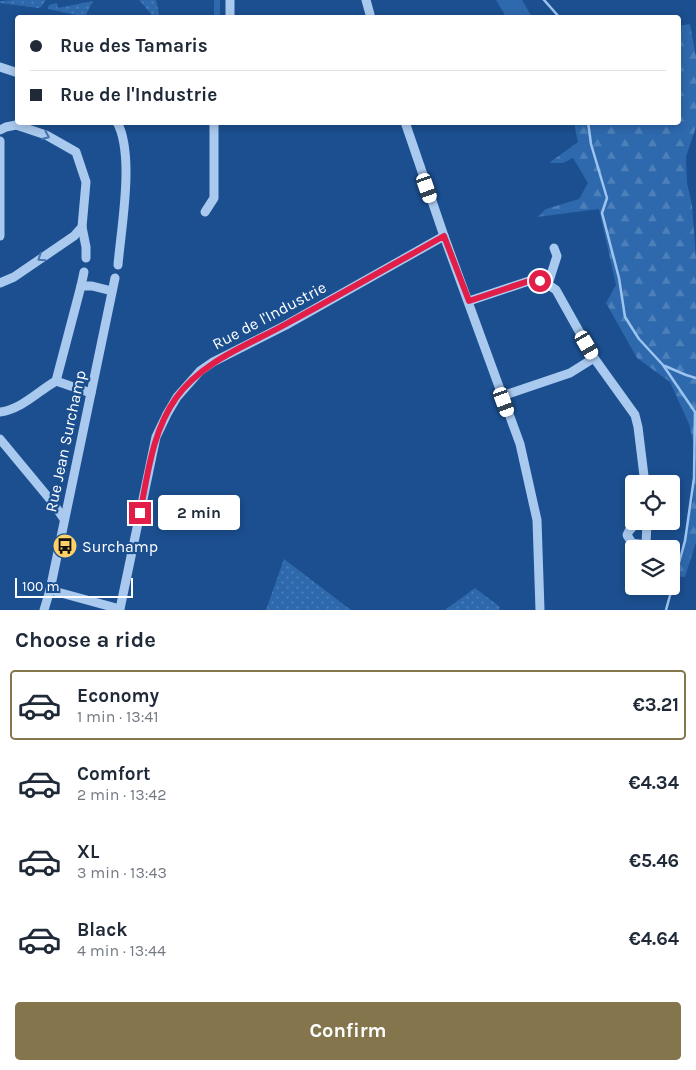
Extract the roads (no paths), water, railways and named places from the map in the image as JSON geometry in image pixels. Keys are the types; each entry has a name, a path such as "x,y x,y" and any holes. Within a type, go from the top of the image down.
{"street":[{"path":"230,0 230,15"},
{"path":"366,0 370,15"},
{"path":"0,67 15,72"},
{"path":"0,130 16,125 46,135 76,152 86,182 82,227 86,258"},
{"path":"118,125 126,150 125,196 118,265"},
{"path":"206,212 214,198 214,125"},
{"path":"406,125 444,236 520,444 536,520 540,610"},
{"path":"0,141 0,236"},
{"path":"0,283 21,272 74,236 82,227"},
{"name":"Rue de l'Industrie","path":"50,590 122,609 156,437 177,397 200,372 213,362 286,325 444,236"},
{"path":"548,284 557,256 554,248"},
{"path":"0,412 15,407 56,381 84,272"},
{"name":"Rue Jean Surchamp","path":"44,610 50,590 115,278"},
{"path":"469,301 529,281 540,281 556,290 594,358 635,415 644,475"},
{"path":"81,286 92,286 112,291"},
{"path":"502,396 570,372 594,358"},
{"path":"56,381 91,393"},
{"path":"0,439 64,519"},
{"path":"630,530 627,535 632,544 646,545 647,530"}],"waterway":[{"path":"544,0 557,15"},
{"path":"588,125 591,144 607,198 602,213 619,278 625,317 639,339 663,365 695,412 694,478 685,541 666,610"},
{"path":"665,366 696,378"}],"place":[{"name":"Surchamp","path":"65,546"}]}
